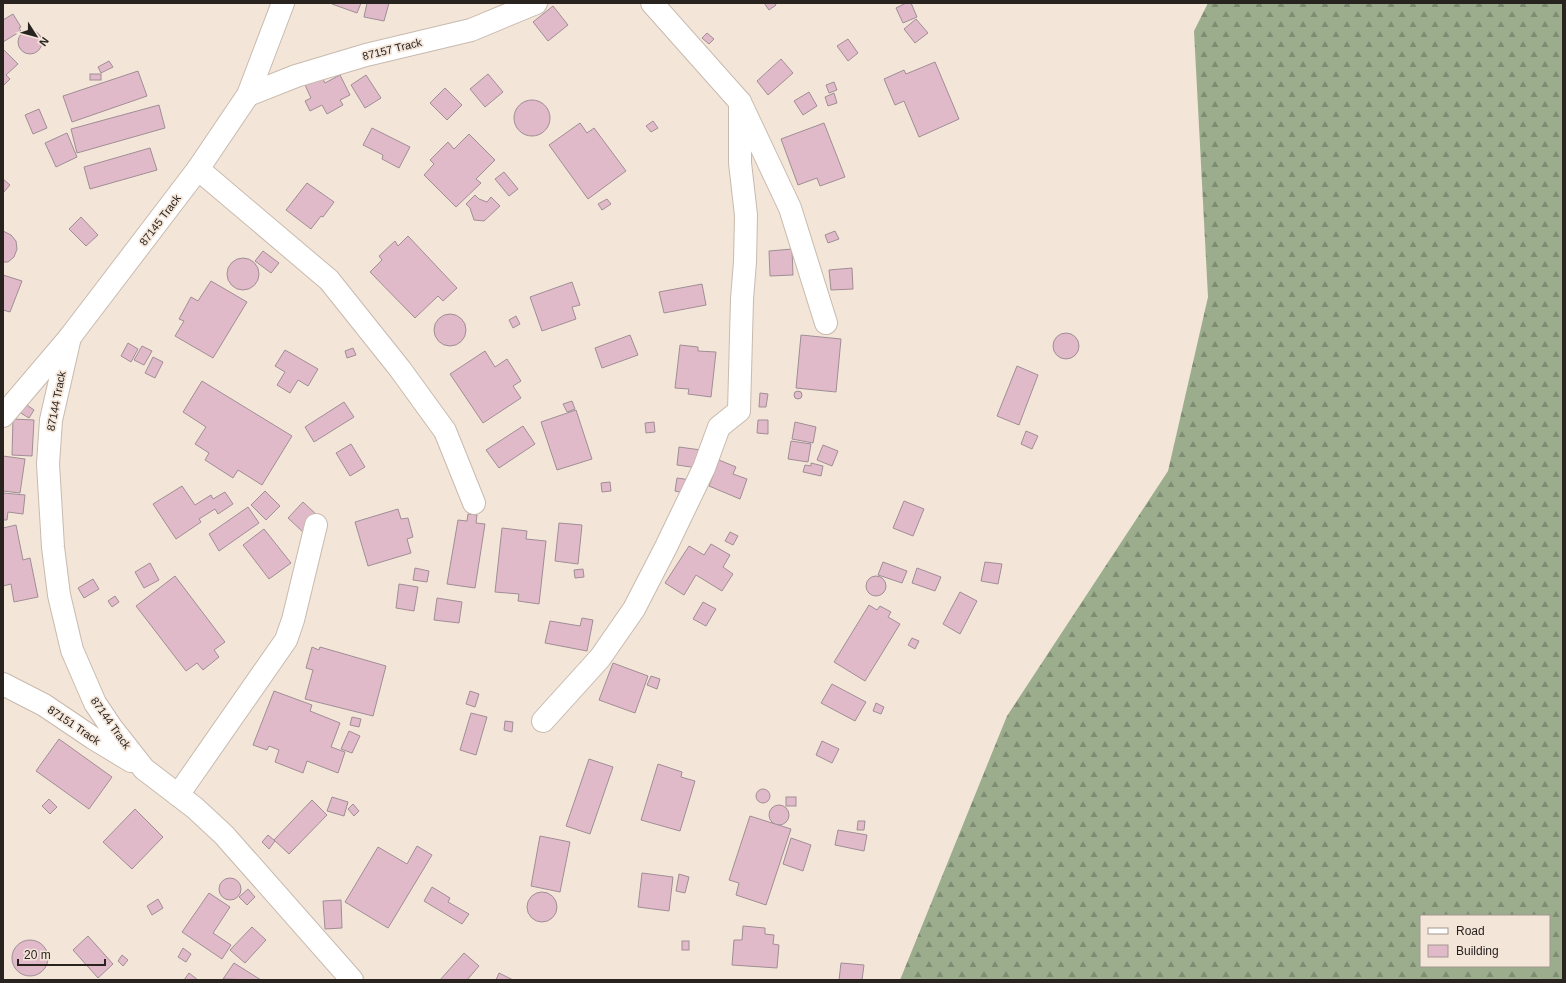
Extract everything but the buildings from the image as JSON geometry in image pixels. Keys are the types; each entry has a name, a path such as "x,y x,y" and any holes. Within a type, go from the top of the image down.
{"street":[{"name":"87145 Track","path":"3,416 70,337 198,169 248,95 283,3"},
{"name":"87157 Track","path":"248,95 296,76 366,55 471,30 536,3"},
{"path":"652,3 740,102 790,208 826,322"},
{"path":"543,721 600,658 634,609 704,468 719,427 739,411 742,299 746,262 746,215 740,162 740,102"},
{"path":"198,169 329,280 400,369 445,431 474,503"},
{"name":"87144 Track","path":"70,337 51,420 48,464 52,547 59,595 72,650 95,703 111,727 144,769 195,808 224,835 352,980"},
{"path":"178,795 286,640 293,620 316,525"},
{"name":"87151 Track","path":"3,684 44,705 92,738 144,769"}],"green space":[{"path":"1208,3 1563,3 1563,980 900,980 1007,716 1168,471 1208,297 1194,31"}]}
